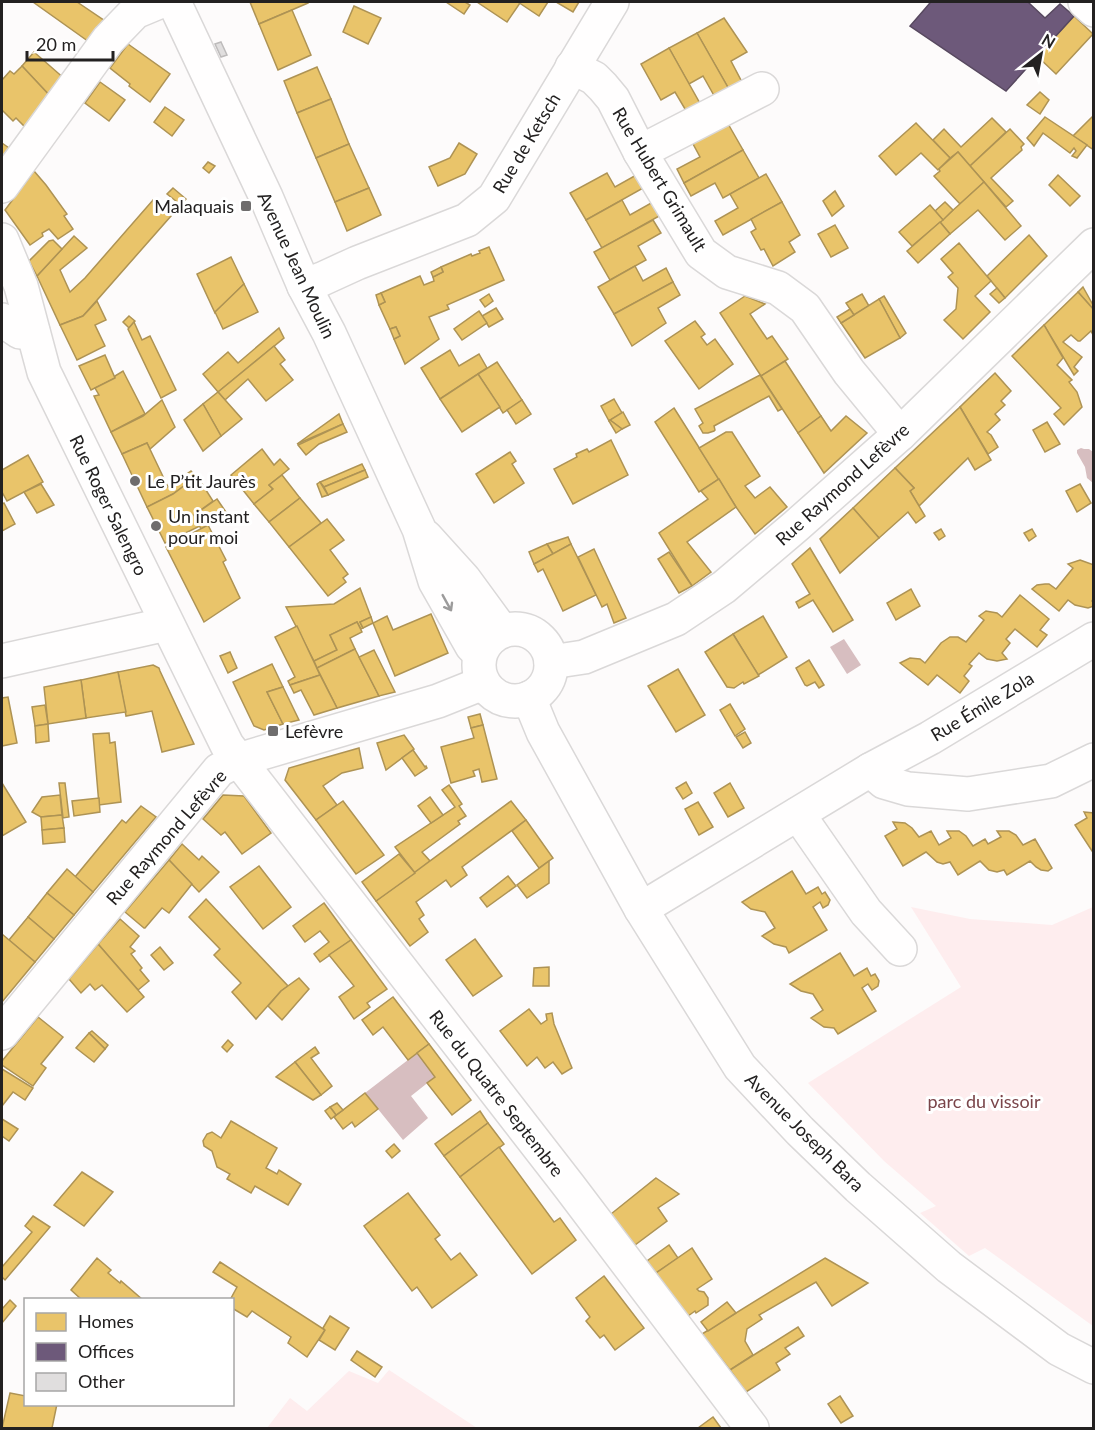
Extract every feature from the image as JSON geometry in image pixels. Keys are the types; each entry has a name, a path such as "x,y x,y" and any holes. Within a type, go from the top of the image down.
{"street":[{"path":"2,186 108,40 135,12 159,2"},
{"name":"Avenue Jean Moulin","path":"174,2 261,187 304,286 329,333 419,529 435,581 482,668"},
{"name":"Rue de Ketsch","path":"304,286 467,220 494,198 612,2"},
{"path":"1085,2 1094,10"},
{"name":"Rue Hubert Grimault","path":"572,67 594,78 613,99 640,152 701,253 727,272 778,288 806,308 849,372 900,434"},
{"path":"640,152 762,88"},
{"name":"Rue Roger Salengro","path":"2,240 21,286 44,372 227,745 238,760"},
{"name":"Rue Raymond Lefèvre","path":"551,662 584,657 676,619 724,587 900,434 1094,245"},
{"path":"2,320 20,332 33,332"},
{"name":"Avenue Jean Moulin","path":"419,529 464,579 502,631"},
{"path":"2,661 167,624"},
{"path":"513,629 534,634 543,641 551,662 546,684 539,692 519,701 498,698 490,691 482,668 485,644 492,636 513,629"},
{"name":"Rue Émile Zola","path":"641,909 870,770 930,738 1094,639"},
{"name":"Rue Raymond Lefèvre","path":"2,1033 219,770 238,760 438,701 482,668"},
{"name":"Avenue Joseph Bara","path":"529,698 543,732 641,909 740,1066 800,1131 858,1187 949,1267 1059,1349 1094,1367"},
{"name":"Rue du Quatre Septembre","path":"238,760 569,1186 752,1428"},
{"path":"870,770 884,782 908,789 968,794 1051,781 1094,760"},
{"path":"798,814 866,912 900,949"}],"green space":[{"name":"parc du vissoir","path":"911,907 970,919 1052,925 1093,907 1093,1326 985,1248 969,1256 920,1213 936,1206 884,1161 808,1083 961,987"},
{"path":"389,1370 477,1428 267,1428 290,1398 307,1411 349,1371 378,1383"}],"shaded area":[{"path":"1081,448 1093,452 1093,483 1087,478 1085,467 1077,453 1077,450"},
{"path":"844,639 861,665 847,674 830,647"},
{"path":"417,1053 435,1077 411,1096 428,1118 403,1140 365,1093"}],"building: Homes":[{"path":"33,2 77,2 108,23 92,44"},
{"path":"250,2 309,2 259,24"},
{"path":"446,2 465,2 470,5 464,14"},
{"path":"477,2 518,2 520,3 507,22"},
{"path":"518,2 548,2 539,16"},
{"path":"556,2 579,2 573,12"},
{"path":"354,6 381,18 368,44 343,32"},
{"path":"292,10 311,55 278,70 259,24"},
{"path":"1074,16 1093,34 1056,74 1037,56"},
{"path":"724,18 747,52 731,61 743,84 730,91 697,33"},
{"path":"697,33 730,91 716,99 703,76 689,84 669,48"},
{"path":"128,44 170,74 150,102 110,68"},
{"path":"669,48 702,107 688,114 675,92 661,100 641,64"},
{"path":"34,52 66,80 52,98 22,66"},
{"path":"22,66 52,98 28,130 16,118 13,121 2,110 2,80 10,71 14,74"},
{"path":"317,67 331,99 297,113 284,81"},
{"path":"100,82 125,100 109,121 85,103"},
{"path":"1040,92 1049,100 1040,114 1027,105"},
{"path":"331,99 349,144 316,158 297,113"},
{"path":"165,107 184,120 172,136 154,122"},
{"path":"1094,115 1094,150 1073,136"},
{"path":"1045,117 1087,145 1077,158 1072,156 1076,151 1074,148 1070,153 1043,133 1034,146 1027,138"},
{"path":"992,118 1006,132 970,166 958,152 950,158 933,140 944,129 961,147"},
{"path":"727,122 743,150 684,183 677,169 700,157 692,142"},
{"path":"916,123 950,158 938,170 921,153 896,175 879,156"},
{"path":"1010,129 1024,144 1021,147 1022,150 991,178 1013,201 1006,207 970,166"},
{"path":"2,143 9,148 2,166"},
{"path":"459,143 477,154 465,174 438,186 429,167 450,158"},
{"path":"349,144 369,188 335,202 316,158"},
{"path":"743,150 759,178 723,198 715,183 691,196 684,183"},
{"path":"958,152 984,182 960,204 934,176"},
{"path":"208,162 215,166 209,173 203,168"},
{"path":"34,171 67,214 64,216 73,229 58,239 49,229 30,245 5,210"},
{"path":"607,173 615,187 638,174 645,187 586,220 570,193"},
{"path":"766,174 782,202 723,235 715,221 738,208 730,194"},
{"path":"1058,175 1080,196 1070,206 1049,185"},
{"path":"984,182 1021,226 1005,240 978,210 950,234 940,222"},
{"path":"173,188 186,199 181,205 167,194"},
{"path":"369,188 381,215 347,231 335,202"},
{"path":"835,191 844,206 832,216 823,201"},
{"path":"153,200 171,216 83,316 60,325 37,276 74,236 87,248 60,270 70,292"},
{"path":"622,200 630,215 653,202 661,215 602,248 586,220"},
{"path":"782,202 800,235 789,242 795,252 773,266 751,232 756,229 751,219"},
{"path":"945,202 953,210 943,220 935,211"},
{"path":"930,205 943,220 912,246 899,232"},
{"path":"653,220 661,233 638,246 646,260 610,280 594,252"},
{"path":"940,222 950,234 918,263 907,251"},
{"path":"835,225 848,248 831,257 818,234"},
{"path":"1029,235 1047,256 1005,298 987,276"},
{"path":"53,240 62,249 37,276 29,261 49,241"},
{"path":"959,243 991,281 975,296 990,312 963,339 944,320 956,309 958,288 948,277 953,273 941,259"},
{"path":"489,247 504,280 447,305 449,309 429,317 439,339 405,364 394,339 400,336 396,327 390,329 379,305 385,302 381,293 420,276 424,285 434,281 433,277 443,272 441,267 471,254 472,256 480,253 479,251"},
{"path":"231,257 244,284 215,313 197,274"},
{"path":"635,266 643,281 666,268 673,282 614,314 598,287"},
{"path":"441,267 443,272 433,277 431,272"},
{"path":"673,282 680,295 658,308 666,323 632,346 614,314"},
{"path":"244,284 258,312 223,329 215,312"},
{"path":"1083,287 1093,305 1094,310 1078,292"},
{"path":"997,288 1005,298 999,303 990,294"},
{"path":"1078,292 1094,310 1094,337 1091,331 1080,341 1071,335 1063,342 1082,357 1074,367 1078,371 1074,375 1044,325"},
{"path":"381,293 385,302 379,305 376,295"},
{"path":"489,294 493,301 485,307 480,300"},
{"path":"862,294 869,306 854,315 846,303"},
{"path":"745,296 765,304 750,314 767,339 772,336 788,359 761,376 720,313"},
{"path":"884,296 906,333 900,338 879,299"},
{"path":"879,299 900,338 865,358 841,323"},
{"path":"97,301 106,320 95,325 105,346 77,360 60,325 83,316"},
{"path":"496,308 503,319 489,327 482,316"},
{"path":"850,309 854,315 841,323 837,317"},
{"path":"479,311 487,323 462,340 454,329"},
{"path":"129,316 135,321 129,328 123,322"},
{"path":"695,321 705,334 701,337 707,345 715,339 733,364 699,389 665,341"},
{"path":"134,322 142,340 150,336 176,390 161,398 128,329"},
{"path":"1044,325 1063,358 1057,365 1072,380 1069,382 1077,392 1082,407 1064,425 1054,414 1061,408 1012,356"},
{"path":"396,327 400,336 394,339 390,329"},
{"path":"279,328 284,338 218,392 203,374 228,352 238,363"},
{"path":"274,346 285,360 280,364 293,380 266,401 248,379 225,400 218,392"},
{"path":"450,350 459,366 479,354 487,368 440,399 421,368"},
{"path":"105,355 115,378 91,390 79,366"},
{"path":"785,361 821,416 798,433 761,376"},
{"path":"497,362 522,400 503,413 478,374"},
{"path":"123,371 145,414 111,432 94,396 99,395 95,388 115,378"},
{"path":"995,373 1011,391 1001,401 1005,405 995,414 1000,420 987,432 998,447 988,454 960,407"},
{"path":"478,374 500,407 462,432 440,399"},
{"path":"760,375 782,409 778,411 769,396 714,426 714,431 703,433 699,426 703,423 695,409"},
{"path":"218,392 242,419 221,436 203,404"},
{"path":"614,399 622,413 609,421 601,406"},
{"path":"162,400 175,427 150,449 147,443 122,454 111,432 143,416"},
{"path":"522,400 531,414 516,424 507,410"},
{"path":"203,404 221,436 203,451 184,420"},
{"path":"960,407 991,460 975,470 968,458 919,506 910,491 914,488 895,468"},
{"path":"674,408 719,479 699,492 655,422"},
{"path":"623,412 630,425 622,429 610,420"},
{"path":"339,414 343,424 297,444"},
{"path":"821,416 831,431 846,416 867,433 824,473 798,433"},
{"path":"610,420 622,429 616,433"},
{"path":"1047,422 1060,444 1045,452 1033,430"},
{"path":"343,424 347,432 319,444 306,455 298,445"},
{"path":"726,432 732,432 760,476 745,486 755,498 770,487 787,507 755,534 699,448"},
{"path":"611,440 628,475 573,504 554,469 577,457 576,454 587,449 589,452"},
{"path":"147,443 168,487 191,471 196,477 173,494 147,507 122,454"},
{"path":"262,449 274,465 280,459 289,469 269,485 273,489 254,504 231,475"},
{"path":"510,452 516,461 512,464 524,483 494,503 476,474"},
{"path":"28,455 43,482 7,501 2,492 2,470"},
{"path":"362,464 365,470 324,487 320,482"},
{"path":"895,468 914,488 910,491 925,516 916,523 908,512 879,538 853,508"},
{"path":"365,470 368,477 328,495 324,487"},
{"path":"282,475 300,498 269,522 254,504 273,489 269,485"},
{"path":"197,476 213,501 194,515 200,526 165,543 147,507 173,494"},
{"path":"719,479 736,507 687,542 711,572 692,586 659,533 708,499 701,491"},
{"path":"320,482 328,495 322,497 317,484"},
{"path":"41,484 54,505 37,513 24,492"},
{"path":"1080,484 1091,503 1077,512 1066,491"},
{"path":"300,498 321,523 289,547 269,522"},
{"path":"217,499 228,515 201,529 194,515"},
{"path":"4,503 15,524 2,531 2,504"},
{"path":"853,508 879,538 840,573 820,539"},
{"path":"327,519 344,540 330,550 348,574 343,578 346,582 328,596 289,547"},
{"path":"208,525 226,560 223,562 240,598 204,622 166,547"},
{"path":"941,529 945,536 939,540 934,533"},
{"path":"1032,529 1036,536 1029,541 1024,533"},
{"path":"568,537 571,544 553,554 547,544"},
{"path":"547,544 553,554 534,564 529,552"},
{"path":"571,544 596,595 563,611 543,569 538,572 534,564"},
{"path":"810,548 853,620 833,632 813,600 799,608 796,602 810,594 792,564"},
{"path":"594,549 626,618 614,623 607,604 602,607 578,557"},
{"path":"669,552 692,586 679,593 658,559"},
{"path":"1080,560 1094,565 1094,598 1092,601 1094,606 1088,608 1075,605 1068,600 1059,611 1032,589 1037,585 1049,584 1056,589 1073,568 1068,564"},
{"path":"360,588 371,617 360,622 363,628 361,629 357,622 330,635 337,650 314,661 286,607 334,604"},
{"path":"911,589 920,606 896,620 887,603"},
{"path":"1020,595 1049,619 1040,630 1047,635 1037,647 1015,629 1006,639 1010,643 1002,653 1007,659 997,661 987,659 979,653 969,664 972,666 964,676 969,681 960,693 937,675 928,685 900,663 910,658 920,659 925,663 941,643 950,637 958,637 966,642 984,620 979,616 986,611 997,613 1002,617"},
{"path":"431,614 448,653 395,676 373,623 387,616 393,630"},
{"path":"763,616 787,657 758,675 733,634"},
{"path":"371,617 373,623 363,628 360,622"},
{"path":"357,622 362,632 350,638 355,649 317,668 314,661 337,650 330,635"},
{"path":"297,626 320,675 290,685 288,681 295,677 275,637"},
{"path":"733,634 759,676 734,688 727,687 705,652"},
{"path":"355,649 379,696 337,708 317,668"},
{"path":"374,650 395,692 379,696 359,657"},
{"path":"230,652 237,668 228,673 220,656"},
{"path":"809,660 824,685 819,688 815,682 805,685 796,668"},
{"path":"272,664 283,687 267,692 283,724 264,730 254,726 233,682"},
{"path":"153,665 159,668 194,744 162,752 152,711 126,716 118,672"},
{"path":"678,669 705,715 676,732 648,686"},
{"path":"118,672 126,712 86,718 81,680"},
{"path":"320,675 337,708 314,715 301,690 294,693 290,685"},
{"path":"81,680 86,718 48,724 44,687"},
{"path":"283,687 299,720 283,724 267,692"},
{"path":"8,697 17,743 2,746 2,698"},
{"path":"730,704 745,729 735,736 720,710"},
{"path":"45,705 48,724 35,726 32,707"},
{"path":"480,714 483,725 471,728 468,717"},
{"path":"48,724 49,741 36,743 35,726"},
{"path":"483,725 497,779 482,782 479,769 473,771 475,776 451,783 441,747 474,738 471,728"},
{"path":"745,732 751,743 743,748 736,737"},
{"path":"109,733 110,743 115,742 121,802 99,805 93,734"},
{"path":"404,735 414,749 386,770 377,743"},
{"path":"359,748 363,768 342,773 323,786 337,805 316,820 285,780 289,768"},
{"path":"413,750 427,768 415,776 402,758"},
{"path":"686,782 692,793 683,799 676,788"},
{"path":"2,783 26,822 2,836"},
{"path":"59,783 65,783 69,817 63,818"},
{"path":"730,783 744,808 728,817 714,793"},
{"path":"449,785 462,804 459,806 466,816 458,821 460,824 422,852 430,861 415,873 395,847 455,807 442,790"},
{"path":"60,795 62,815 41,817 32,812 42,797"},
{"path":"223,795 244,796 271,833 242,854 225,832 221,835 203,819"},
{"path":"430,797 443,815 431,823 418,806"},
{"path":"99,798 100,812 74,816 72,801"},
{"path":"343,801 384,855 356,874 316,820"},
{"path":"511,801 526,820 462,867 467,875 451,887 446,880 416,902 424,915 419,919 428,932 410,946 376,901"},
{"path":"698,802 713,827 699,835 685,809"},
{"path":"141,806 156,817 93,892 75,877 122,820 126,823"},
{"path":"1084,812 1094,813 1094,854 1075,825 1087,818"},
{"path":"62,815 64,828 42,830 41,817"},
{"path":"526,820 553,858 539,868 512,831"},
{"path":"893,822 905,823 919,837 931,831 939,845 951,838 947,831 959,831 973,846 985,839 988,844 1001,837 997,831 1009,831 1016,835 1023,845 1035,839 1052,868 1048,871 1041,870 1030,861 1007,875 1004,870 997,872 989,870 980,861 958,875 950,862 943,864 937,862 926,852 903,866 885,836 897,829"},
{"path":"64,828 65,842 43,844 42,830"},
{"path":"182,844 199,860 202,856 219,872 199,892 169,860"},
{"path":"399,854 415,873 376,901 362,882"},
{"path":"169,860 192,884 169,913 162,908 144,928 125,912"},
{"path":"549,861 549,883 527,898 517,885"},
{"path":"259,866 291,907 263,929 230,887"},
{"path":"67,869 93,892 74,915 47,893"},
{"path":"792,871 806,894 818,887 822,894 825,892 830,900 823,908 820,902 813,907 827,930 789,953 786,947 774,944 762,936 775,928 765,912 751,909 742,902"},
{"path":"508,876 516,886 487,907 480,898"},
{"path":"47,893 74,915 54,939 28,917"},
{"path":"206,899 288,986 256,1019 232,992 241,983 214,955 220,949 189,917"},
{"path":"324,903 351,940 320,962 314,954 329,942 320,931 305,942 293,926"},
{"path":"28,917 54,939 35,962 9,940"},
{"path":"120,919 139,936 130,947 135,951 131,954 149,981 138,990 98,944"},
{"path":"2,934 35,962 2,1002"},
{"path":"475,939 502,976 473,996 446,960"},
{"path":"351,940 387,989 367,1003 370,1007 354,1019 339,997 354,986 329,955"},
{"path":"98,944 144,997 127,1012 102,985 95,990 90,984 81,993 69,979"},
{"path":"160,947 173,963 164,970 151,955"},
{"path":"840,953 854,976 867,968 871,976 875,974 879,981 878,986 872,990 868,984 862,988 876,1011 838,1034 834,1028 824,1027 811,1018 823,1010 813,994 801,991 790,984"},
{"path":"549,967 549,986 533,986 534,968"},
{"path":"299,978 309,989 282,1020 268,1006 281,991"},
{"path":"393,997 429,1044 408,1060 383,1027 373,1035 362,1020"},
{"path":"529,1009 541,1024 547,1020 546,1014 552,1013 554,1024 572,1068 562,1074 553,1062 545,1068 537,1057 527,1066 500,1031"},
{"path":"38,1017 63,1037 41,1064 46,1068 33,1086 2,1065 2,1061"},
{"path":"92,1031 108,1045 105,1049 89,1033"},
{"path":"89,1033 105,1049 94,1062 76,1048"},
{"path":"228,1040 233,1045 227,1052 222,1047"},
{"path":"429,1044 471,1100 452,1115 427,1083 435,1077 417,1053"},
{"path":"315,1047 319,1053 311,1058 332,1086 321,1095 295,1062"},
{"path":"295,1062 321,1095 313,1100 276,1077"},
{"path":"2,1069 33,1088 25,1100 13,1092 2,1106"},
{"path":"365,1093 378,1109 355,1127 352,1122 343,1129 334,1117"},
{"path":"337,1103 343,1110 336,1115 330,1107"},
{"path":"330,1107 336,1115 331,1119 325,1111"},
{"path":"480,1111 488,1123 444,1156 435,1144"},
{"path":"2,1119 18,1129 9,1141 2,1136"},
{"path":"231,1121 277,1148 266,1168 277,1174 279,1170 301,1184 288,1205 255,1186 251,1193 227,1179 230,1174 217,1167 212,1151 204,1146 203,1141 207,1134 212,1132 221,1138"},
{"path":"488,1123 504,1144 460,1177 444,1156"},
{"path":"394,1144 400,1151 392,1158 386,1151"},
{"path":"499,1147 554,1222 560,1218 576,1240 532,1274 460,1177"},
{"path":"82,1172 113,1192 84,1226 54,1205"},
{"path":"656,1178 679,1194 658,1208 667,1221 635,1245 611,1214"},
{"path":"408,1193 440,1235 435,1239 451,1260 460,1253 477,1275 432,1308 417,1287 412,1291 364,1226"},
{"path":"33,1216 50,1227 5,1280 2,1277 2,1267 32,1232 25,1226"},
{"path":"669,1245 678,1258 656,1273 647,1261"},
{"path":"692,1248 712,1279 697,1289 704,1292 708,1298 708,1305 688,1316 656,1273"},
{"path":"97,1258 111,1270 108,1273 141,1298 80,1298 71,1290"},
{"path":"825,1258 868,1283 832,1306 816,1282 759,1315 762,1319 747,1329 745,1341 753,1355 730,1370 702,1334"},
{"path":"220,1262 325,1330 307,1357 288,1343 291,1337 252,1311 247,1317 234,1309 234,1298 231,1298 237,1287 213,1272"},
{"path":"604,1276 644,1328 615,1350 604,1335 600,1338 586,1321 590,1317 576,1298"},
{"path":"10,1300 16,1306 2,1323 2,1309"},
{"path":"727,1302 736,1313 708,1331 701,1322"},
{"path":"330,1316 349,1328 335,1350 319,1340"},
{"path":"798,1327 804,1336 785,1348 790,1354 776,1363 780,1370 746,1392 730,1370"},
{"path":"357,1351 382,1367 375,1377 351,1360"},
{"path":"10,1393 24,1396 24,1406 57,1406 52,1428 2,1428"},
{"path":"840,1396 853,1416 841,1423 828,1404"},
{"path":"713,1417 721,1428 698,1428"}],"building: Offices":[{"path":"928,2 1031,2 1029,3 1045,18 1060,4 1074,16 1006,91 910,26 930,3"}],"building: Other":[{"path":"221,42 227,55 221,57 215,44"}],"place":[{"name":"Malaquais","path":"246,206"},
{"name":"Le P’tit Jaurès","path":"135,481"},
{"name":"Un instant pour moi","path":"156,526"},
{"name":"Lefèvre","path":"273,731"}]}
